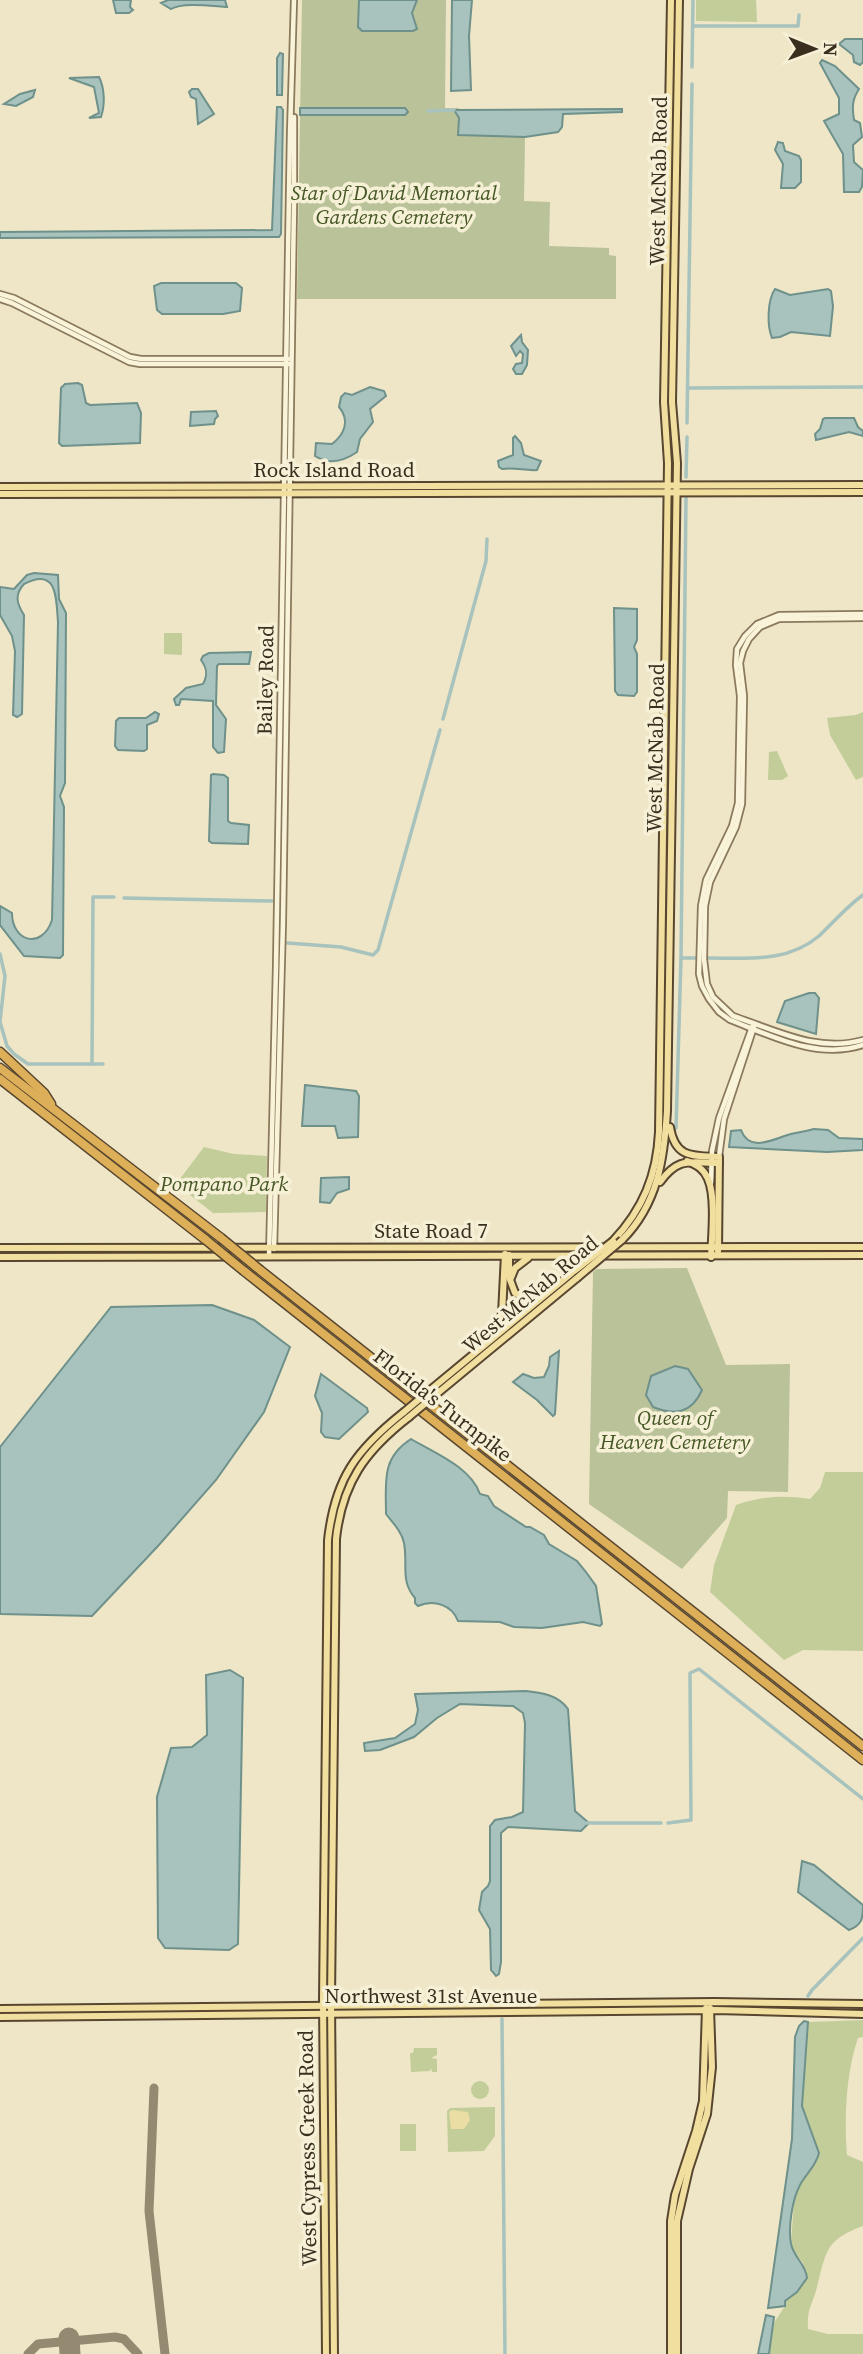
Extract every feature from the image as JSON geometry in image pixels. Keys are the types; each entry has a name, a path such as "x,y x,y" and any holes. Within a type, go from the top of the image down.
{"highway":[{"path":"0,1052 44,1093 55,1110"},
{"name":"Florida's Turnpike","path":"0,1068 221,1238 863,1746"},
{"name":"Florida's Turnpike","path":"0,1079 863,1760"}],"main road":[{"name":"West McNab Road","path":"431,1394 545,1295 622,1240 642,1215 657,1186 665,1150 676,489 672,394 678,12 675,0"},
{"name":"West McNab Road","path":"431,1394 613,1241 644,1198 656,1164 667,489 664,402 675,0"},
{"path":"676,489 737,492 787,487 863,485"},
{"name":"Rock Island Road","path":"0,487 287,490"},
{"name":"Rock Island Road","path":"0,494 676,489"},
{"path":"676,489 863,492"},
{"path":"667,1111 672,1140 679,1150 691,1156 715,1160"},
{"path":"657,1186 673,1166 687,1161 715,1160"},
{"path":"715,1160 715,1256"},
{"path":"687,1161 703,1171 709,1180 715,1247"},
{"path":"624,1256 630,1252 657,1247"},
{"name":"State Road 7","path":"0,1248 863,1247"},
{"path":"397,1257 409,1254 415,1248"},
{"path":"416,1257 422,1251 444,1248"},
{"path":"485,1345 502,1314 508,1248"},
{"name":"State Road 7","path":"0,1257 863,1255"},
{"path":"507,1257 510,1284 515,1293 525,1298 545,1295"},
{"path":"510,1284 515,1268 530,1257"},
{"name":"West Cypress Creek Road","path":"326,2354 331,1647 328,1540 337,1494 360,1452 431,1394"},
{"name":"Northwest 31st Avenue","path":"0,2009 327,2010 863,2004"},
{"path":"671,2354 671,2221 703,2101 708,2007"},
{"path":"677,2354 677,2221 688,2169 707,2114 711,2088 708,2007"},
{"name":"Northwest 31st Avenue","path":"708,2007 863,2014"},
{"name":"West Cypress Creek Road","path":"327,2010 334,2354"},
{"name":"Northwest 31st Avenue","path":"0,2017 327,2010"}],"street":[{"name":"Bailey Road","path":"272,1257 295,149 294,0"},
{"path":"0,296 129,362 190,365 289,362"},
{"path":"863,616 779,619 760,628 749,639 743,651 740,663 744,696 742,804 736,827 707,892 705,973 708,987 722,1008 753,1027 817,1044 863,1043"},
{"path":"711,1191 724,1119 753,1027"}],"green space":[{"name":"Star of David Memorial Gardens Cemetery","path":"302,0 446,0 445,108 459,108 458,135 525,137 524,201 550,202 549,246 609,248 609,255 616,256 616,299 297,299"},
{"path":"696,0 756,0 757,22 696,21"},
{"path":"164,633 182,633 182,655 164,654"},
{"path":"863,712 863,777 856,780 830,735 827,718"},
{"path":"777,751 788,776 782,780 768,780 769,752"},
{"name":"Pompano Park","path":"204,1147 234,1154 267,1156 266,1212 213,1213 176,1184"},
{"name":"Queen of Heaven Cemetery","path":"687,1268 726,1365 790,1364 788,1492 728,1491 727,1518 682,1569 589,1504 593,1272 597,1269"},
{"path":"825,1472 863,1472 863,1651 803,1650 784,1660 710,1592 714,1565 736,1505 773,1497 810,1499 820,1488"},
{"path":"863,2020 863,2037 858,2038 851,2066 846,2127 847,2155 863,2162 863,2226 834,2242 825,2256 810,2307 808,2329 828,2334 863,2334 863,2354 767,2354 772,2326 785,2306 785,2301 797,2292 807,2278 803,2263 793,2250 791,2242 794,2202 801,2182 819,2153 802,2106 808,2022"},
{"path":"414,2048 437,2048 437,2055 431,2058 437,2059 437,2072 432,2072 431,2068 430,2071 411,2072 410,2053 413,2053"},
{"path":"480,2081 488,2086 489,2090 484,2098 480,2099 472,2094 471,2090 476,2082"},
{"path":"495,2107 495,2136 484,2151 448,2152 447,2111 450,2108"},
{"path":"400,2124 416,2124 416,2151 400,2151"}],"sand":[{"path":"449,2112 468,2112 470,2120 464,2129 451,2129"}],"water":[{"path":"113,0 131,0 130,7 133,10 129,13 116,13"},
{"path":"168,0 225,0 227,7 190,5 171,9 161,3"},
{"path":"359,0 417,0 412,13 417,29 362,31 358,27"},
{"path":"452,0 472,0 469,36 471,90 451,91"},
{"path":"845,39 863,39 863,62 860,65 854,62 853,55 839,44"},
{"path":"280,53 283,54 282,95 277,95 277,58"},
{"path":"822,60 835,66 859,89 853,107 854,120 860,123 862,137 853,145 854,162 863,170 859,192 844,192 843,154 824,121 839,114 839,98 820,63"},
{"path":"99,77 104,102 101,117 89,118 99,113 94,87 69,78"},
{"path":"198,89 214,114 198,124 196,99 191,97 189,92"},
{"path":"35,90 33,97 16,106 4,104 20,94"},
{"path":"277,107 283,110 279,237 0,238 0,232 272,230"},
{"path":"300,108 405,108 408,112 405,115 300,115"},
{"path":"622,109 622,112 563,114 562,127 558,132 525,137 458,135 459,118 454,110"},
{"path":"778,142 783,143 785,151 799,156 801,160 801,182 795,188 781,188 783,164 775,150"},
{"path":"161,283 236,283 242,288 240,311 223,314 162,314 157,310 154,286"},
{"path":"775,289 790,295 828,289 831,291 833,306 830,336 791,332 772,338 769,314 770,300"},
{"path":"521,335 528,350 527,365 522,374 516,374 513,369 516,364 522,363 523,354 520,351 516,356 511,346"},
{"path":"65,384 82,385 86,403 90,405 137,403 141,413 140,443 62,446 59,443 61,388"},
{"path":"370,387 384,391 386,396 370,409 373,422 360,439 357,452 336,461 315,456 316,443 332,444 343,431 345,422 339,407 341,397 345,393 352,395"},
{"path":"216,411 218,416 214,424 190,426 191,412"},
{"path":"825,418 854,418 863,431 863,436 849,432 816,440 815,434"},
{"path":"515,436 521,443 524,455 541,461 537,470 499,467 498,461 513,455"},
{"path":"27,575 58,575 59,599 66,613 65,783 60,796 64,807 63,955 60,958 24,956 0,925 0,906 12,913 17,931 28,939 42,936 52,920 58,622 53,588 43,579 24,584 19,592 18,603 24,615 22,714 17,717 13,715 15,651 12,636 0,615 0,587 14,589"},
{"path":"614,608 637,609 637,640 634,647 637,654 637,692 634,696 618,695 615,691"},
{"path":"251,652 249,664 217,666 216,705 226,719 224,752 218,753 213,747 213,701 181,699 179,705 176,705 174,699 186,688 203,684 206,669 201,660 203,656 209,653"},
{"path":"155,712 159,714 157,721 147,725 147,749 118,750 115,746 116,721 119,718 146,718"},
{"path":"213,774 228,778 228,821 249,825 248,844 209,841"},
{"path":"815,993 819,998 816,1034 777,1022 785,1001"},
{"path":"305,1085 356,1091 359,1096 358,1137 338,1138 335,1126 302,1126"},
{"path":"814,1129 828,1130 839,1138 863,1139 863,1150 827,1152 729,1147 731,1131 741,1130 745,1137 757,1143"},
{"path":"349,1177 349,1189 337,1193 330,1203 320,1202 321,1178"},
{"path":"212,1305 254,1320 290,1347 264,1412 216,1480 92,1616 0,1614 0,1447 111,1307"},
{"path":"559,1351 553,1416 513,1382 523,1374 534,1378 544,1377 550,1357"},
{"path":"675,1366 688,1369 702,1390 698,1398 688,1408 676,1412 653,1407 646,1395 651,1376"},
{"path":"321,1374 367,1408 368,1412 339,1439 325,1437 321,1432 322,1413 315,1396"},
{"path":"411,1439 460,1468 469,1476 480,1494 488,1496 494,1506 526,1527 544,1535 549,1544 577,1561 596,1586 602,1624 600,1626 583,1622 542,1628 514,1627 500,1622 458,1621 447,1607 436,1603 418,1606 406,1579 403,1539 386,1514 386,1481 390,1463 401,1446"},
{"path":"230,1670 243,1678 238,1944 229,1950 165,1948 158,1938 157,1797 171,1748 192,1747 207,1735 206,1675"},
{"path":"526,1691 555,1698 568,1709 575,1811 589,1823 581,1831 508,1827 501,1833 501,1962 499,1974 496,1976 491,1970 490,1929 479,1910 482,1892 490,1881 490,1826 495,1820 523,1812 523,1713 513,1706 460,1704 414,1737 380,1750 365,1751 364,1743 395,1738 415,1724 418,1710 415,1694"},
{"path":"802,1861 814,1865 863,1905 862,1918 857,1926 849,1930 798,1892"},
{"path":"804,2021 808,2022 802,2106 819,2153 797,2191 790,2230 791,2244 807,2278 797,2292 785,2301 785,2306 768,2308 792,2139 795,2037"},
{"path":"766,2315 774,2317 769,2354 758,2354"}],"waterway":[{"path":"692,67 693,0"},
{"path":"693,26 798,26 799,15"},
{"path":"687,423 692,84"},
{"path":"428,111 454,110"},
{"path":"688,388 863,387"},
{"path":"686,477 687,437"},
{"path":"676,1128 681,958 686,498"},
{"path":"443,719 486,561 487,539"},
{"path":"287,943 341,947 373,955 378,950 440,730"},
{"path":"708,958 766,957 794,951 819,936 863,895"},
{"path":"92,1064 93,897 114,897"},
{"path":"124,898 272,901"},
{"path":"0,954 5,976 0,1022 7,1046 14,1054 28,1064 103,1064"},
{"path":"681,958 696,958"},
{"path":"668,1823 691,1820 690,1673 699,1669 863,1799"},
{"path":"587,1823 661,1823"},
{"path":"808,1996 863,1938"},
{"path":"502,2019 505,2354"}],"taxiway":[{"path":"154,2088 149,2211 165,2354"},
{"path":"28,2354 38,2344 115,2337 124,2339 138,2354"}],"runway":[{"path":"69,2338 70,2354"}]}
